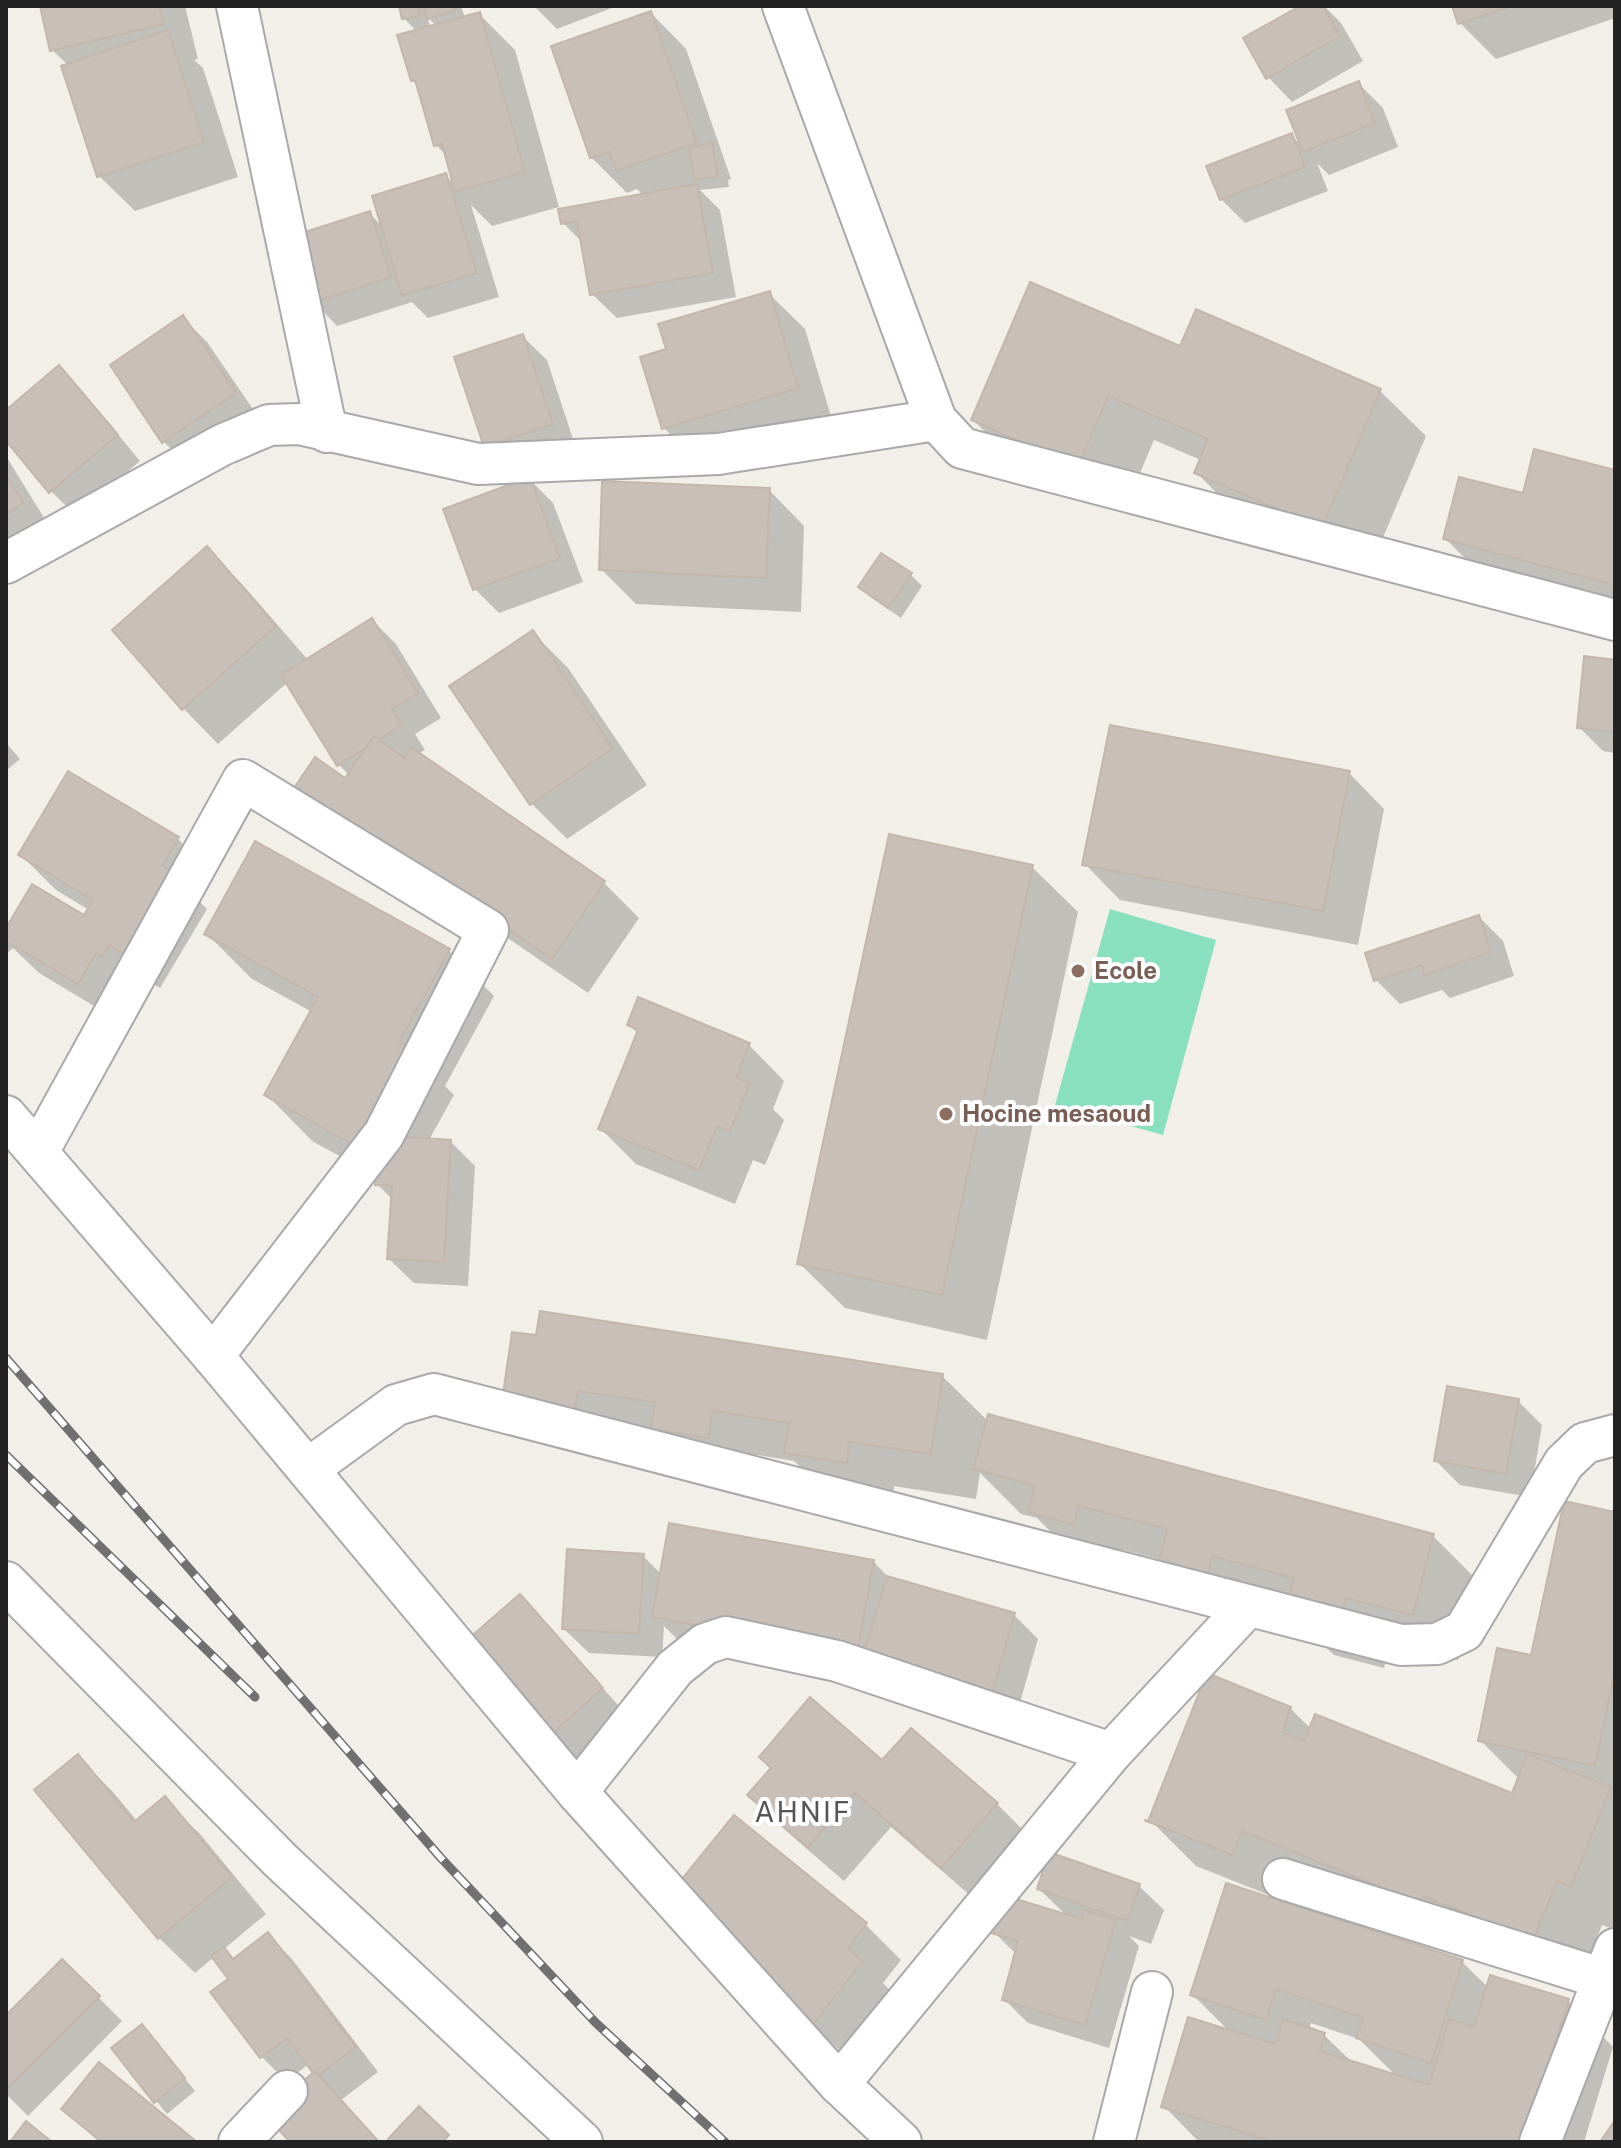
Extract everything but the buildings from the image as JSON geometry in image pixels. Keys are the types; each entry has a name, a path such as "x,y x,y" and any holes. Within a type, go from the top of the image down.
{"street":[{"path":"237,6 327,432"},
{"path":"783,6 936,420 962,448 1615,620"},
{"path":"6,563 222,445 269,425 299,424 478,464 718,454 936,420"},
{"path":"38,1152 243,780 488,930 384,1134 213,1356"},
{"path":"6,1116 213,1356 577,1792 839,2084 901,2142"},
{"path":"308,1469 396,1405 434,1394 1401,1645 1437,1644 1464,1631 1564,1463 1585,1443 1615,1435"},
{"path":"6,1582 280,1860 582,2142"},
{"path":"839,2084 1111,1753 1248,1606"},
{"path":"577,1792 675,1668 705,1644 726,1637 837,1661 1111,1753"},
{"path":"1283,1879 1610,1964 1540,2142"},
{"path":"1114,2142 1152,1992"},
{"path":"239,2142 287,2091"}],"green space":[{"path":"1110,909 1216,940 1163,1135 1055,1105"}],"railway":[{"path":"6,1358 441,1858 596,2023 725,2142"},
{"path":"6,1455 255,1697"}],"place":[{"name":"Ecole","path":"1078,971"},
{"name":"Hocine mesaoud","path":"946,1114"}],"district":[{"name":"AHNIF","path":"803,1812"}]}
